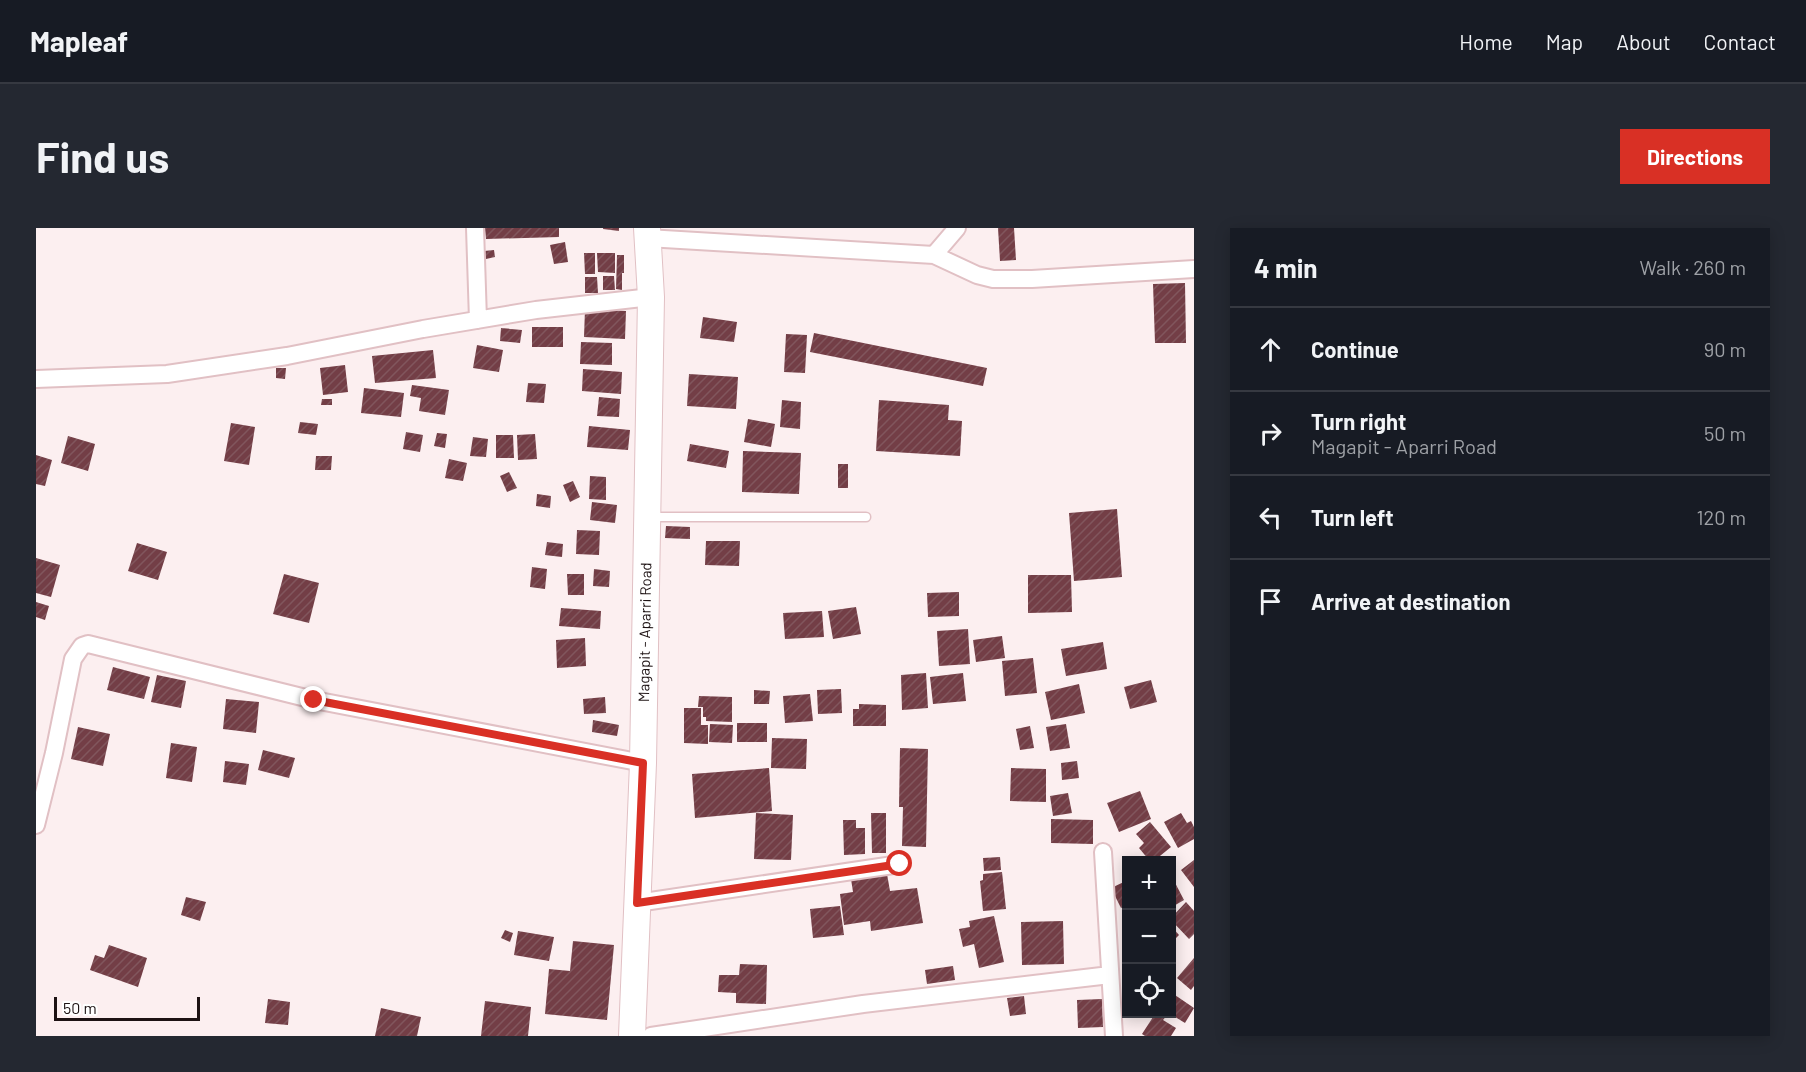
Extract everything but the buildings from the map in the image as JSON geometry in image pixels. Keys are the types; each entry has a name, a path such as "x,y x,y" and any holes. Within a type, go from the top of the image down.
{"main road":[{"name":"Magapit - Aparri Road","path":"632,1036 643,763 651,297 647,233"}],"street":[{"path":"475,228 478,320"},
{"path":"934,255 957,228"},
{"path":"647,233 934,255 977,275 993,279 1032,279 1194,269"},
{"path":"36,379 167,374 287,356 423,329 536,310 651,297"},
{"path":"36,825 54,753 73,659 82,646 88,644 314,700 643,763"},
{"path":"1103,852 1114,1036"},
{"path":"637,903 900,864"},
{"path":"651,1036 863,1004 1110,975"}],"lane":[{"path":"647,517 866,517"}],"route":[{"path":"314,700 643,763 637,903 900,864"}]}
